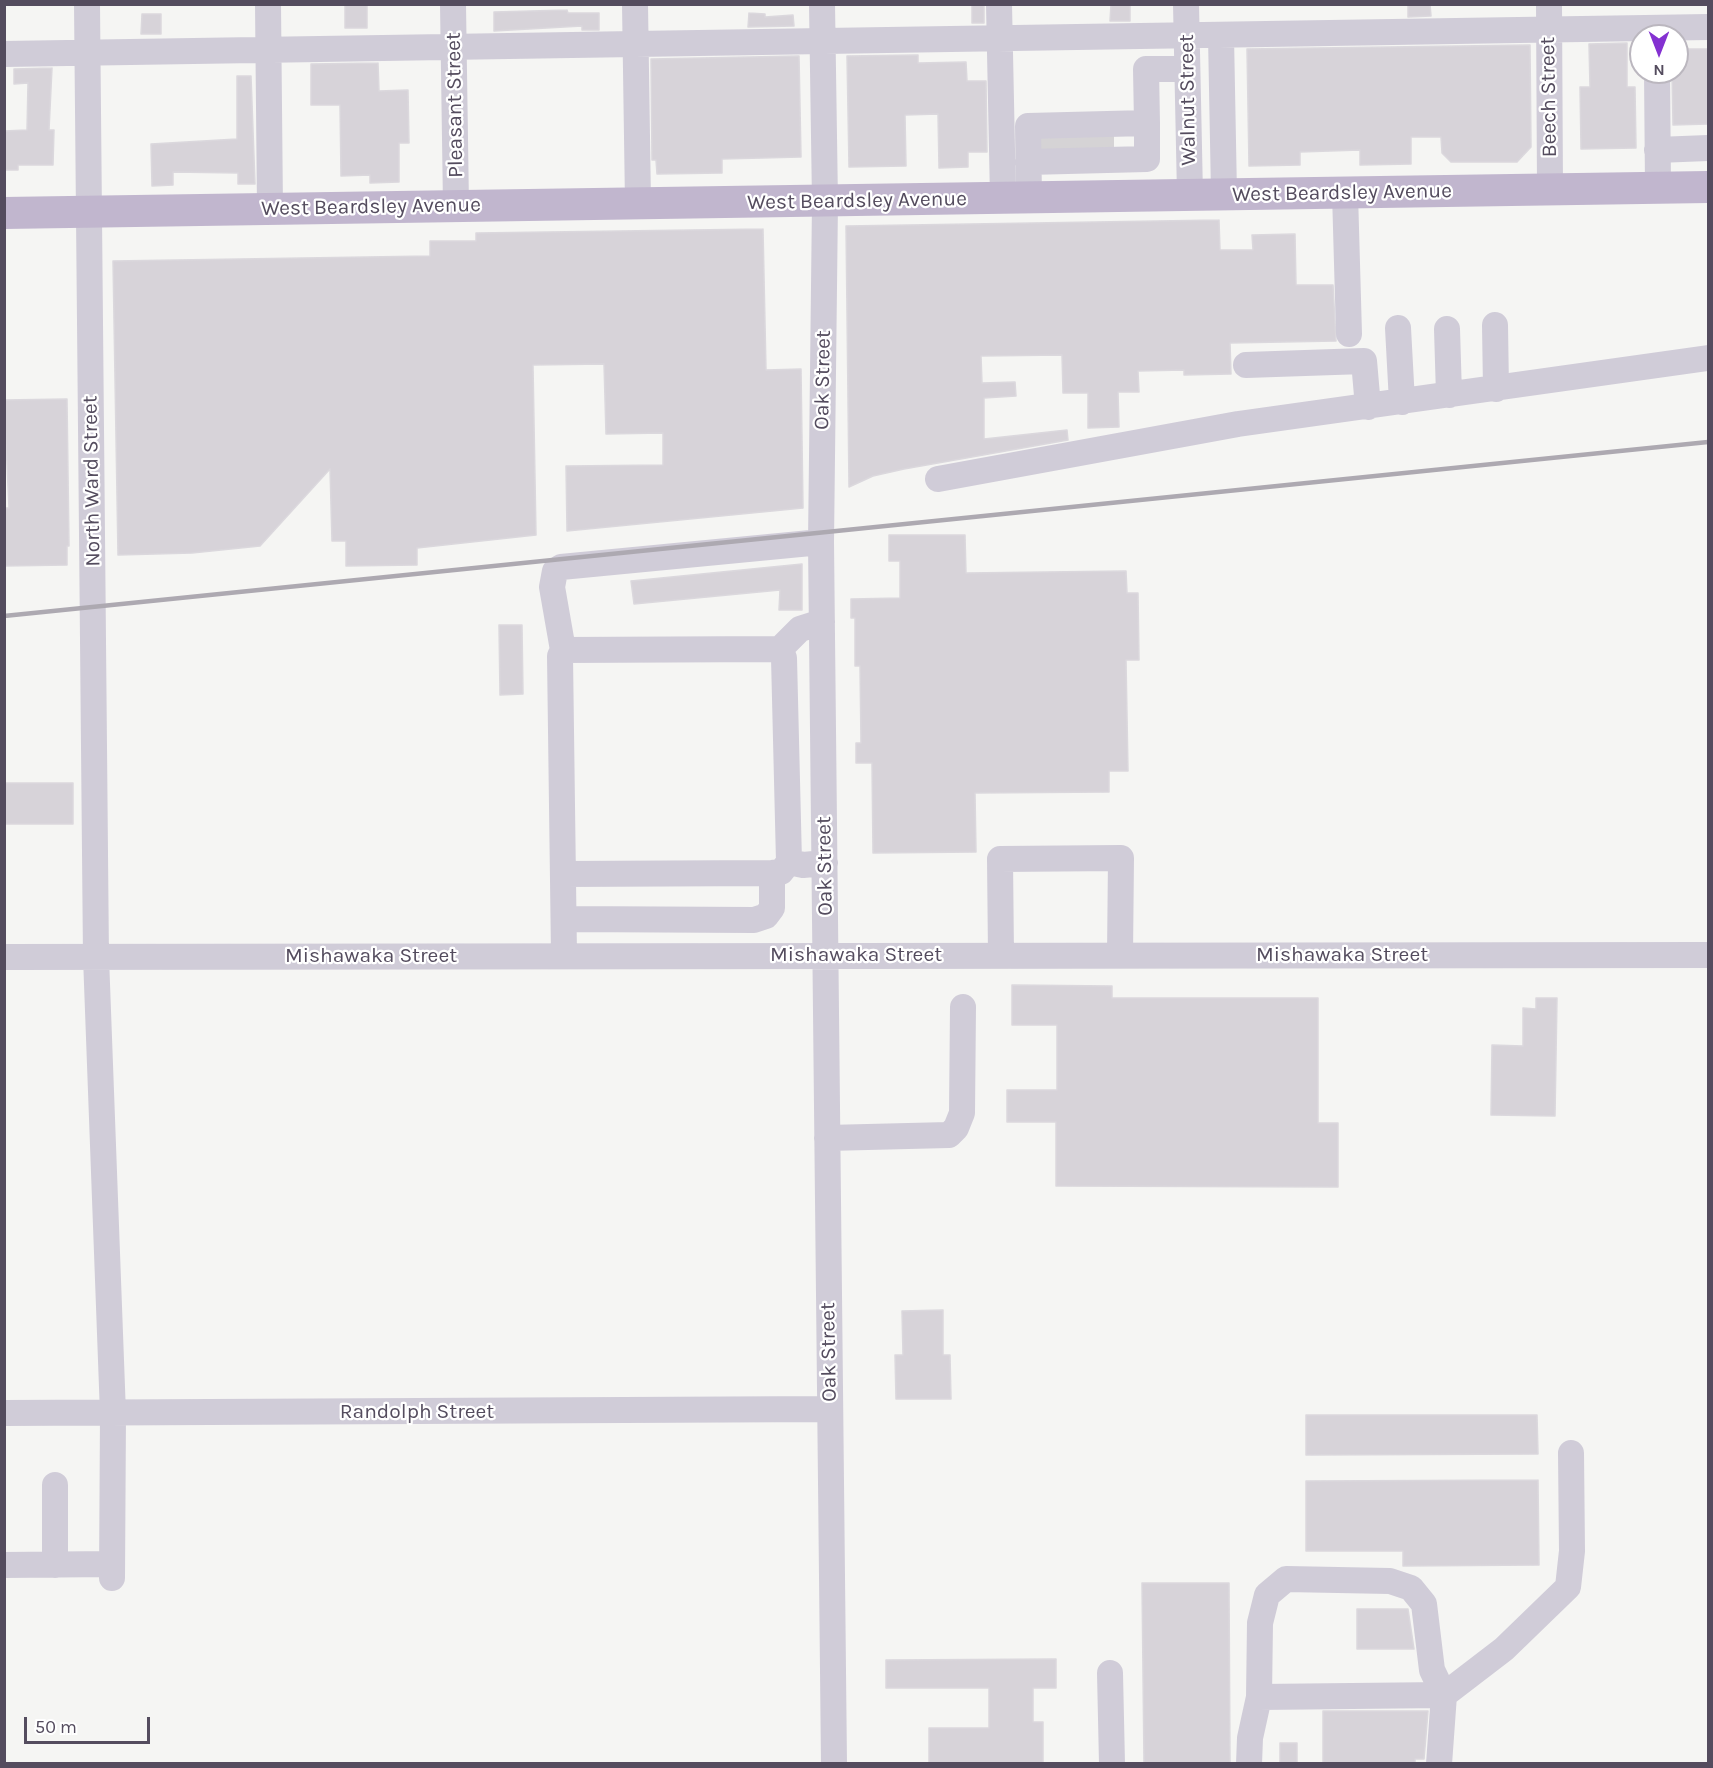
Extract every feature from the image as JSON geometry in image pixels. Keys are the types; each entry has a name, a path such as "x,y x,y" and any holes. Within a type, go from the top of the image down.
{"main road":[{"name":"West Beardsley Avenue","path":"4,213 1708,187"}],"street":[{"name":"North Ward Street","path":"55,1565 112,1571 113,1413 96,957 87,4"},
{"path":"268,4 270,208"},
{"name":"Pleasant Street","path":"453,4 456,206"},
{"path":"635,4 638,203"},
{"name":"Oak Street","path":"822,4 825,201 821,542 834,1764"},
{"path":"999,4 1000,40 1016,198"},
{"name":"Walnut Street","path":"1186,4 1190,195"},
{"name":"Beech Street","path":"1549,4 1550,189"},
{"path":"1689,29 1708,27"},
{"path":"4,54 1549,30 1629,31"},
{"path":"1221,36 1224,195"},
{"path":"1047,147 1090,142 1147,159 1146,69 1187,69"},
{"path":"1657,84 1658,188"},
{"path":"1047,147 1090,142 1147,123"},
{"path":"1016,198 1047,147"},
{"path":"1657,150 1708,148"},
{"path":"1344,192 1348,334"},
{"path":"1495,325 1496,388"},
{"path":"1398,328 1402,402"},
{"path":"1447,329 1449,395"},
{"path":"938,479 1238,424 1708,358"},
{"path":"1246,365 1364,361 1368,407"},
{"path":"564,956 560,656 563,650 552,587 555,571 561,567 821,542"},
{"path":"563,650 780,649 800,629 822,622"},
{"path":"565,919 754,920 766,916 772,908 780,868 784,658 780,649"},
{"path":"1001,955 1000,859 1121,858 1120,955"},
{"path":"564,874 780,868 825,863"},
{"name":"Mishawaka Street","path":"4,957 1708,956"},
{"path":"827,1138 949,1135 956,1128 962,1113 963,1007"},
{"name":"Randolph Street","path":"4,1413 830,1409"},
{"path":"1259,1697 1444,1695 1504,1649 1568,1587 1572,1551 1571,1453"},
{"path":"4,1565 55,1565 55,1485"},
{"path":"1249,1764 1250,1738 1259,1697 1260,1623 1267,1595 1286,1579 1390,1581 1411,1588 1424,1604 1432,1670 1444,1695 1439,1764"},
{"path":"1110,1673 1112,1764"}],"building":[{"path":"345,4 367,4 367,28 345,28"},
{"path":"1111,4 1130,4 1130,21 1110,21"},
{"path":"1408,4 1430,4 1431,16 1408,17"},
{"path":"972,5 984,5 984,23 972,23"},
{"path":"567,10 568,13 599,13 599,30 582,30 582,26 494,31 494,12"},
{"path":"749,13 765,14 765,17 793,15 794,26 748,27"},
{"path":"142,14 161,14 161,34 141,34"},
{"path":"1627,43 1627,87 1635,87 1636,148 1581,149 1580,87 1590,87 1589,44"},
{"path":"1530,45 1531,147 1517,162 1451,162 1442,153 1441,137 1411,137 1411,164 1360,165 1360,150 1300,152 1300,165 1249,166 1247,49"},
{"path":"1689,49 1708,49 1708,124 1673,125 1672,84 1689,84"},
{"path":"918,55 918,63 966,62 967,81 986,81 987,152 968,152 968,167 939,168 938,114 905,115 906,166 849,167 847,56"},
{"path":"799,56 801,157 722,159 722,173 657,174 656,160 652,160 651,59"},
{"path":"378,63 379,91 408,90 409,143 399,143 399,182 370,183 370,175 341,176 340,105 311,105 311,64"},
{"path":"52,68 49,130 54,130 53,165 18,165 18,170 4,170 4,131 27,130 28,83 14,84 14,69"},
{"path":"237,76 251,76 255,184 238,184 238,173 173,172 173,185 152,186 151,144 237,139"},
{"path":"1219,220 1220,250 1253,250 1252,235 1295,234 1296,285 1333,285 1336,341 1230,343 1231,374 1184,375 1184,370 1138,371 1139,392 1118,392 1119,427 1088,428 1088,393 1063,393 1062,355 981,356 982,383 1015,382 1016,396 984,398 984,439 1067,430 1068,440 904,469 873,476 849,487 846,226"},
{"path":"763,229 766,370 801,369 803,508 567,531 566,466 663,465 663,433 606,434 604,364 533,365 536,535 417,548 417,565 346,566 346,541 332,541 330,469 260,546 192,553 118,555 113,261 430,256 430,241 476,241 476,233"},
{"path":"67,399 69,546 67,546 67,565 4,566 4,508 9,508 4,400"},
{"path":"889,535 965,535 966,573 1126,571 1127,593 1138,593 1139,660 1126,660 1128,771 1109,771 1109,792 975,793 976,852 873,853 872,763 856,763 856,743 861,743 860,666 855,666 855,618 851,618 851,599 900,598 900,561 889,561"},
{"path":"802,564 802,610 779,610 780,590 634,604 631,581"},
{"path":"499,625 522,625 523,694 500,695"},
{"path":"4,783 73,783 73,824 4,824"},
{"path":"1012,985 1112,986 1112,998 1318,998 1318,1123 1338,1123 1338,1187 1056,1186 1056,1122 1007,1122 1007,1090 1057,1090 1057,1025 1012,1025"},
{"path":"1536,998 1557,998 1555,1116 1491,1115 1492,1045 1523,1046 1523,1008 1536,1009"},
{"path":"943,1310 943,1355 950,1355 951,1399 896,1399 895,1355 903,1355 902,1311"},
{"path":"1306,1415 1537,1415 1538,1454 1306,1455"},
{"path":"1538,1480 1539,1565 1403,1566 1403,1551 1306,1551 1306,1481"},
{"path":"1142,1583 1229,1583 1230,1764 1144,1764"},
{"path":"1357,1609 1408,1609 1414,1649 1357,1649"},
{"path":"1056,1659 1056,1688 1033,1688 1033,1722 1043,1722 1043,1764 929,1764 929,1728 989,1728 989,1688 886,1688 886,1660"},
{"path":"1323,1711 1428,1711 1424,1759 1415,1759 1415,1764 1323,1764"},
{"path":"1280,1743 1297,1743 1297,1764 1280,1764"}],"tunnel":[{"path":"1101,133 1101,150"},
{"path":"1078,134 1078,150"},
{"path":"1052,135 1052,150"}],"railway":[{"path":"4,616 1708,442"}]}
